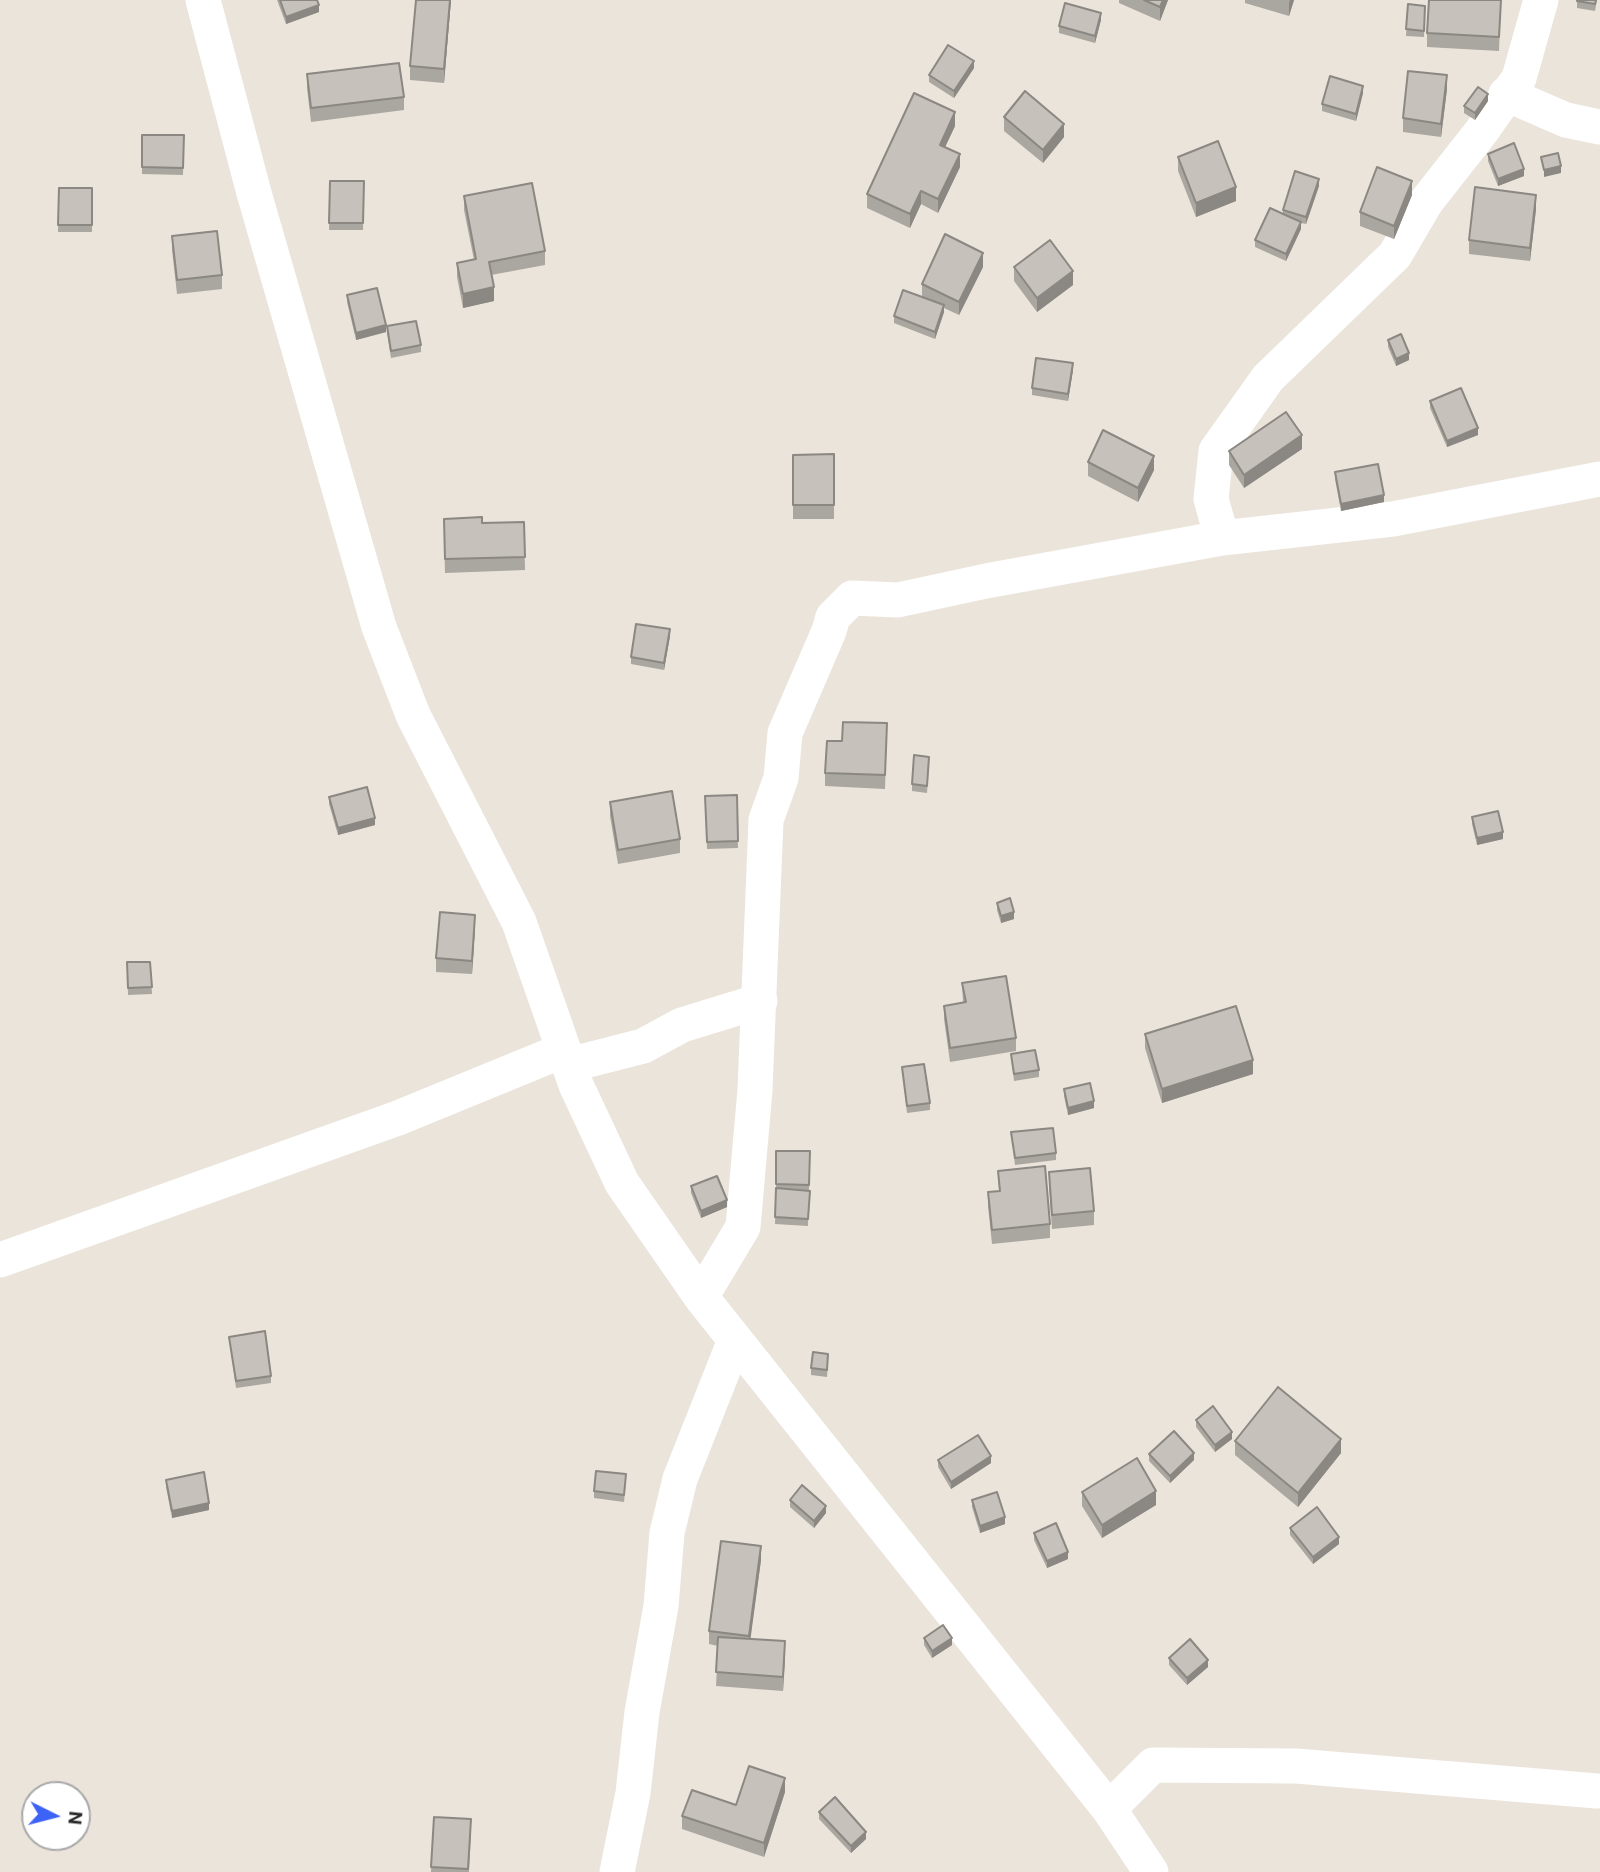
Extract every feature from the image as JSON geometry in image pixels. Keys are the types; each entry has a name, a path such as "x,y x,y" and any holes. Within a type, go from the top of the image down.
{"street":[{"path":"203,0 254,193 379,627 413,715 519,922 576,1085 622,1183 734,1340 1109,1809 1151,1872"},
{"path":"1222,538 1211,499 1216,451 1268,378 1395,255 1426,202 1519,78 1541,0"},
{"path":"1506,94 1566,120 1600,127"},
{"path":"701,1297 743,1227 760,1001 766,820 781,778 785,733 833,617 852,598 898,600 985,581 1222,538 1393,519 1600,479"},
{"path":"0,1260 567,1058 643,1046 682,1025 760,1001"},
{"path":"617,1872 634,1793 642,1712 661,1606 667,1533 680,1479 734,1340"},
{"path":"1109,1809 1153,1765 1296,1766 1597,1791"}],"building":[{"path":"280,0 317,0 319,5 286,17"},
{"path":"416,0 450,0 444,69 410,66"},
{"path":"1144,0 1163,0 1160,7"},
{"path":"1429,0 1501,0 1499,37 1427,33"},
{"path":"1577,0 1596,0 1595,4"},
{"path":"1065,3 1101,13 1095,36 1059,26"},
{"path":"1408,4 1425,6 1424,31 1406,29"},
{"path":"948,45 974,61 954,91 929,75"},
{"path":"399,63 404,97 311,108 307,74"},
{"path":"1408,71 1447,75 1441,124 1403,118"},
{"path":"1330,76 1363,86 1356,114 1322,104"},
{"path":"1478,87 1488,94 1475,113 1464,106"},
{"path":"1025,91 1064,124 1043,150 1004,117"},
{"path":"914,93 955,112 940,145 960,154 938,199 921,191 910,214 867,194"},
{"path":"142,135 184,135 183,168 142,167"},
{"path":"1218,141 1236,187 1196,203 1178,157"},
{"path":"1514,143 1524,169 1498,179 1488,154"},
{"path":"1558,153 1561,166 1544,170 1541,157"},
{"path":"1377,167 1412,181 1394,226 1360,212"},
{"path":"1295,171 1319,179 1306,217 1283,210"},
{"path":"330,181 364,181 363,223 329,223"},
{"path":"532,183 545,251 489,262 494,287 463,294 457,263 476,259 464,196"},
{"path":"1475,187 1536,195 1530,248 1469,240"},
{"path":"59,188 92,188 92,225 58,225"},
{"path":"1270,208 1301,222 1286,254 1255,240"},
{"path":"217,231 222,275 177,280 172,236"},
{"path":"945,234 983,253 959,302 922,284"},
{"path":"1050,240 1073,271 1037,298 1014,267"},
{"path":"377,288 386,325 356,333 347,295"},
{"path":"903,290 944,305 935,332 894,316"},
{"path":"416,321 421,345 391,351 387,326"},
{"path":"1401,334 1409,353 1396,359 1388,340"},
{"path":"1036,358 1073,363 1068,394 1032,388"},
{"path":"1461,388 1478,428 1447,441 1430,401"},
{"path":"1286,412 1302,435 1244,475 1229,451"},
{"path":"1103,430 1154,456 1138,488 1088,462"},
{"path":"834,454 834,505 793,505 793,455"},
{"path":"1378,464 1384,495 1341,504 1335,472"},
{"path":"482,517 482,523 524,522 525,557 445,559 444,519"},
{"path":"636,624 670,629 664,663 631,657"},
{"path":"843,722 887,723 885,775 825,773 827,741 842,741"},
{"path":"914,755 929,757 927,786 912,784"},
{"path":"367,787 375,818 338,828 329,797"},
{"path":"672,791 680,839 618,850 610,802"},
{"path":"737,795 738,841 707,842 705,796"},
{"path":"1498,811 1503,832 1477,838 1472,817"},
{"path":"1010,898 1014,912 1001,916 997,903"},
{"path":"440,912 475,915 472,961 436,958"},
{"path":"127,962 150,962 152,987 128,988"},
{"path":"1006,976 1016,1038 950,1048 944,1006 966,1002 962,983"},
{"path":"1236,1006 1253,1060 1162,1089 1145,1034"},
{"path":"1035,1050 1039,1070 1014,1074 1011,1054"},
{"path":"924,1064 930,1103 907,1106 902,1067"},
{"path":"1090,1083 1094,1101 1068,1108 1064,1089"},
{"path":"1053,1128 1056,1153 1015,1158 1011,1132"},
{"path":"776,1151 810,1151 809,1185 776,1184"},
{"path":"1045,1166 1050,1224 992,1230 988,1192 1000,1191 998,1171"},
{"path":"1090,1168 1094,1211 1052,1215 1049,1172"},
{"path":"717,1176 727,1200 701,1211 691,1186"},
{"path":"776,1188 810,1191 808,1219 775,1217"},
{"path":"265,1331 271,1376 236,1381 229,1337"},
{"path":"813,1352 828,1354 827,1370 811,1368"},
{"path":"1278,1387 1341,1439 1298,1493 1235,1441"},
{"path":"1213,1406 1232,1432 1215,1445 1196,1420"},
{"path":"1174,1431 1194,1453 1170,1476 1149,1454"},
{"path":"978,1435 991,1456 951,1482 938,1460"},
{"path":"1137,1458 1156,1491 1102,1525 1082,1492"},
{"path":"596,1471 626,1474 624,1495 594,1491"},
{"path":"204,1472 209,1503 172,1511 166,1480"},
{"path":"802,1485 826,1506 814,1521 790,1500"},
{"path":"997,1492 1005,1517 980,1526 972,1500"},
{"path":"1317,1507 1339,1537 1313,1557 1290,1528"},
{"path":"1056,1523 1068,1552 1047,1561 1034,1533"},
{"path":"721,1541 761,1546 749,1636 709,1631"},
{"path":"943,1625 952,1638 932,1651 924,1638"},
{"path":"718,1637 785,1641 783,1677 716,1672"},
{"path":"1190,1639 1208,1660 1187,1678 1169,1658"},
{"path":"749,1766 785,1778 764,1843 682,1816 692,1790 736,1805"},
{"path":"835,1797 866,1832 851,1846 819,1812"},
{"path":"434,1817 471,1819 468,1869 431,1867"}]}
